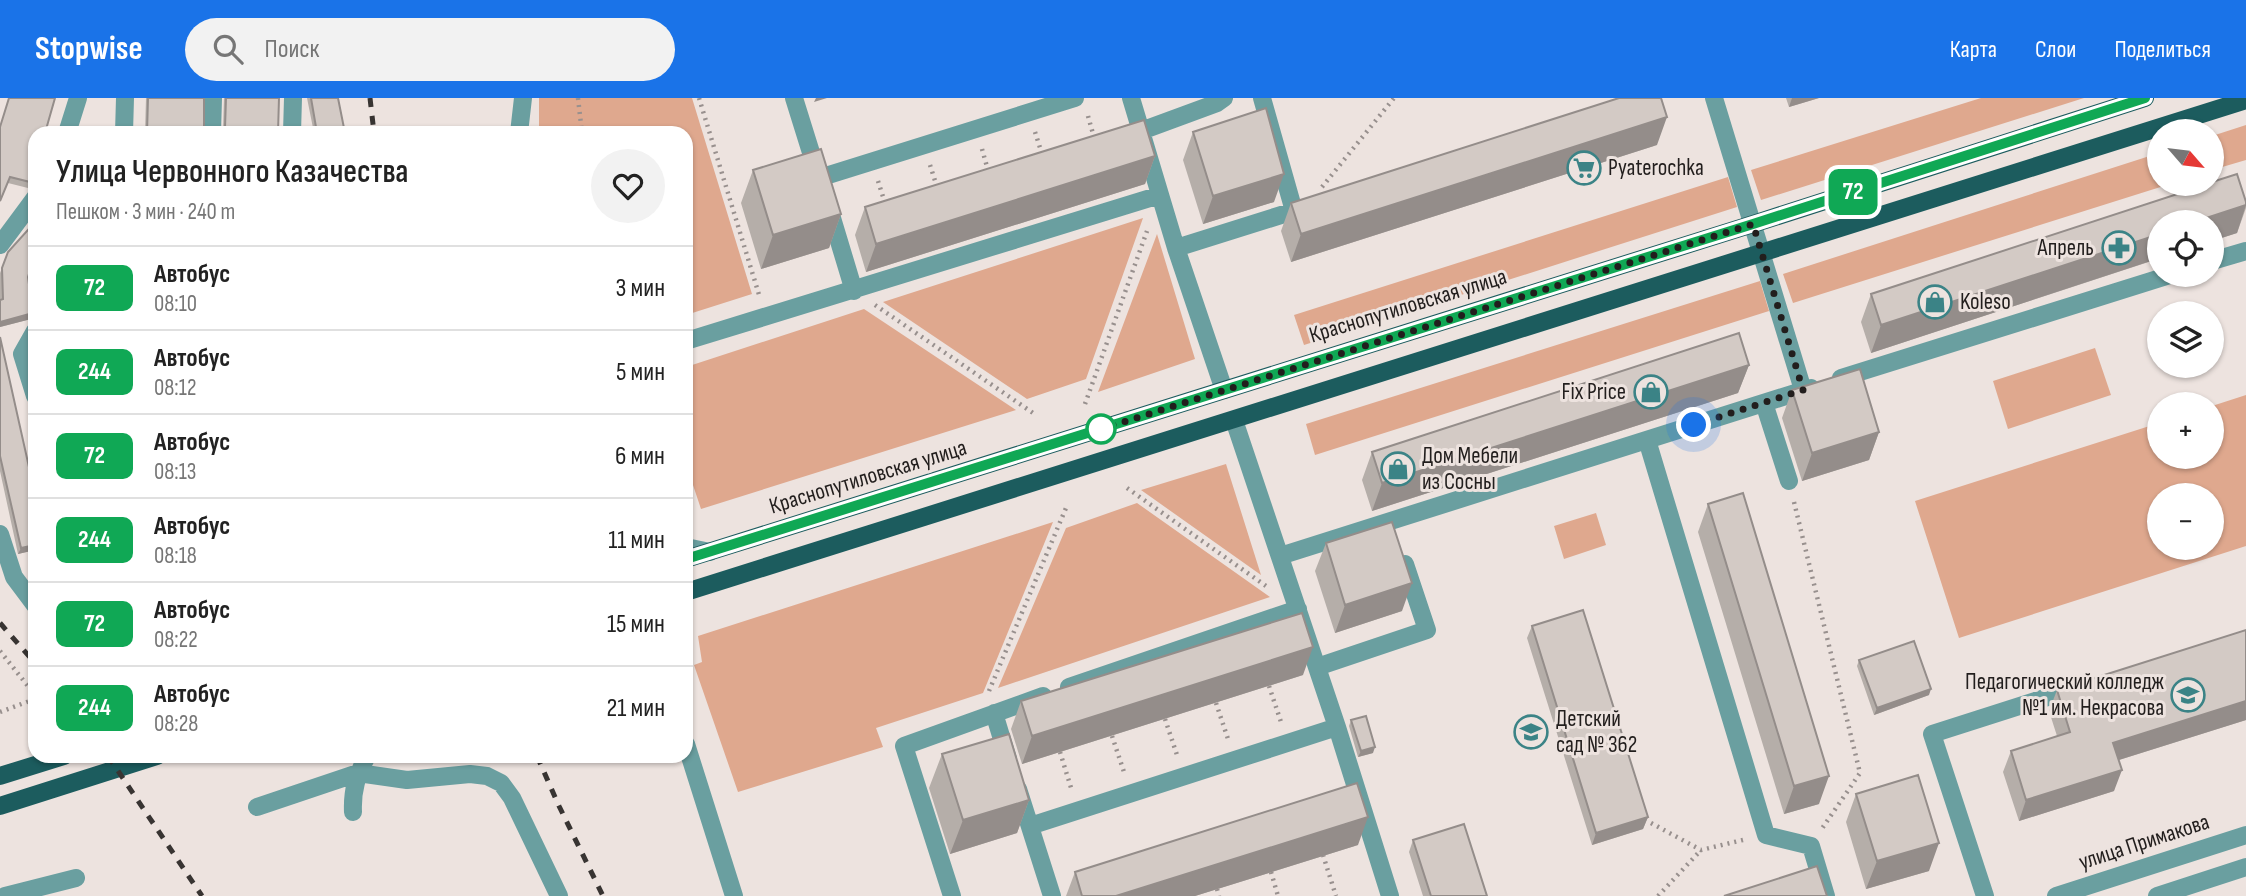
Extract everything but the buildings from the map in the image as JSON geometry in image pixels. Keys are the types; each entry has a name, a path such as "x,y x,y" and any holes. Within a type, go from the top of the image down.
{"main road":[{"name":"Краснопутиловская улица","path":"693,557 2145,98"},
{"path":"693,590 2246,100"},
{"path":"0,776 42,763"},
{"path":"0,806 135,763"}],"street":[{"path":"69,126 78,98"},
{"path":"124,126 125,98"},
{"path":"212,126 213,98"},
{"path":"292,126 293,98"},
{"path":"794,98 854,291"},
{"path":"1131,98 1176,248 1224,390"},
{"path":"1141,131 1224,98"},
{"path":"1262,98 1300,209"},
{"path":"1714,98 1803,390"},
{"path":"820,178 1029,113 1080,104"},
{"path":"520,126 522,105"},
{"path":"522,105 524,126"},
{"path":"693,339 1160,195"},
{"path":"1176,248 1330,200"},
{"path":"0,245 28,207"},
{"path":"2224,257 2246,251"},
{"path":"1280,556 1394,533 1647,440 2147,282"},
{"path":"28,343 22,354 28,373"},
{"path":"1764,403 1791,489"},
{"path":"1234,421 1337,727 1390,896"},
{"path":"1647,440 1766,835 1811,846 1826,896"},
{"path":"1317,667 1427,631 1394,533"},
{"path":"0,534 14,577 28,596"},
{"path":"693,548 710,552"},
{"path":"952,896 904,746 1298,609"},
{"path":"1985,896 1932,734 2087,684"},
{"path":"994,713 1052,896"},
{"path":"1030,826 1337,727"},
{"path":"353,812 352,793 363,763"},
{"path":"692,763 734,896"},
{"path":"257,807 358,773 407,779 470,774 487,776 501,783 512,798 559,896"},
{"name":"улица Примакова","path":"2056,896 2246,835"},
{"path":"2157,896 2246,867"},
{"path":"5,896 76,877"}],"path":[{"path":"578,98 581,126"},
{"path":"699,98 766,317"},
{"path":"1300,209 1394,98"},
{"path":"1080,104 1097,146"},
{"path":"1029,113 1044,162"},
{"path":"975,130 991,179"},
{"path":"924,146 939,195"},
{"path":"872,162 888,211"},
{"path":"1085,404 1160,195"},
{"path":"854,291 1036,415"},
{"path":"1127,488 1298,609"},
{"path":"1791,489 1860,773 1821,830"},
{"path":"994,713 989,693 1066,508"},
{"path":"0,651 28,688"},
{"path":"1269,686 1289,743"},
{"path":"0,712 28,700"},
{"path":"1216,703 1235,760"},
{"path":"1165,719 1184,776"},
{"path":"1112,736 1131,794"},
{"path":"1060,752 1078,810"},
{"path":"1651,823 1701,850"},
{"path":"1658,896 1701,850 1766,835"},
{"path":"1323,855 1336,896"},
{"path":"1271,872 1278,896"},
{"path":"1217,889 1219,896"}],"shaded area":[{"path":"539,98 692,98 752,294 693,313 693,126 539,126"},
{"path":"1981,98 2084,98 1761,200 1751,170"},
{"path":"2246,125 2246,160 2224,166 2224,132"},
{"path":"2147,157 2147,191 1793,303 1783,274"},
{"path":"1728,177 1737,207 1304,345 1294,315"},
{"path":"1143,218 1086,379 1027,399 883,302"},
{"path":"1157,234 1195,359 1098,392"},
{"path":"1760,281 1769,311 1315,455 1306,424"},
{"path":"864,309 1016,410 701,509 693,485 693,365"},
{"path":"2095,348 2111,395 2008,429 1993,381"},
{"path":"2246,395 2246,546 2224,553 2224,483 2147,483 2147,560 2202,560 1959,638 1915,501 2147,427 2147,469 2224,469 2224,402"},
{"path":"1226,464 1261,575 1141,490"},
{"path":"1137,503 1270,597 998,688 1066,528"},
{"path":"1596,513 1606,545 1564,559 1554,526"},
{"path":"1053,522 983,693 876,728 883,747 738,792 694,665 702,662 698,636"}],"railway":[{"path":"370,98 373,126"},
{"path":"0,623 28,655"},
{"path":"113,763 202,896"},
{"path":"540,763 603,896"}],"bus line":[{"name":"72","path":"693,557 2145,98"}],"place":[{"name":"Pyaterochka","path":"1584,168"},
{"name":"Апрель","path":"2119,248"},
{"name":"Koleso","path":"1935,302"},
{"name":"Fix Price","path":"1651,392"},
{"name":"Дом Мебели из Сосны","path":"1398,469"},
{"name":"Педагогический колледж №1 им. Некрасова","path":"2188,695"},
{"name":"Детский сад № 362","path":"1531,732"}],"route":[{"path":"1101,429 1753,224 1803,390 1694,425"}]}
